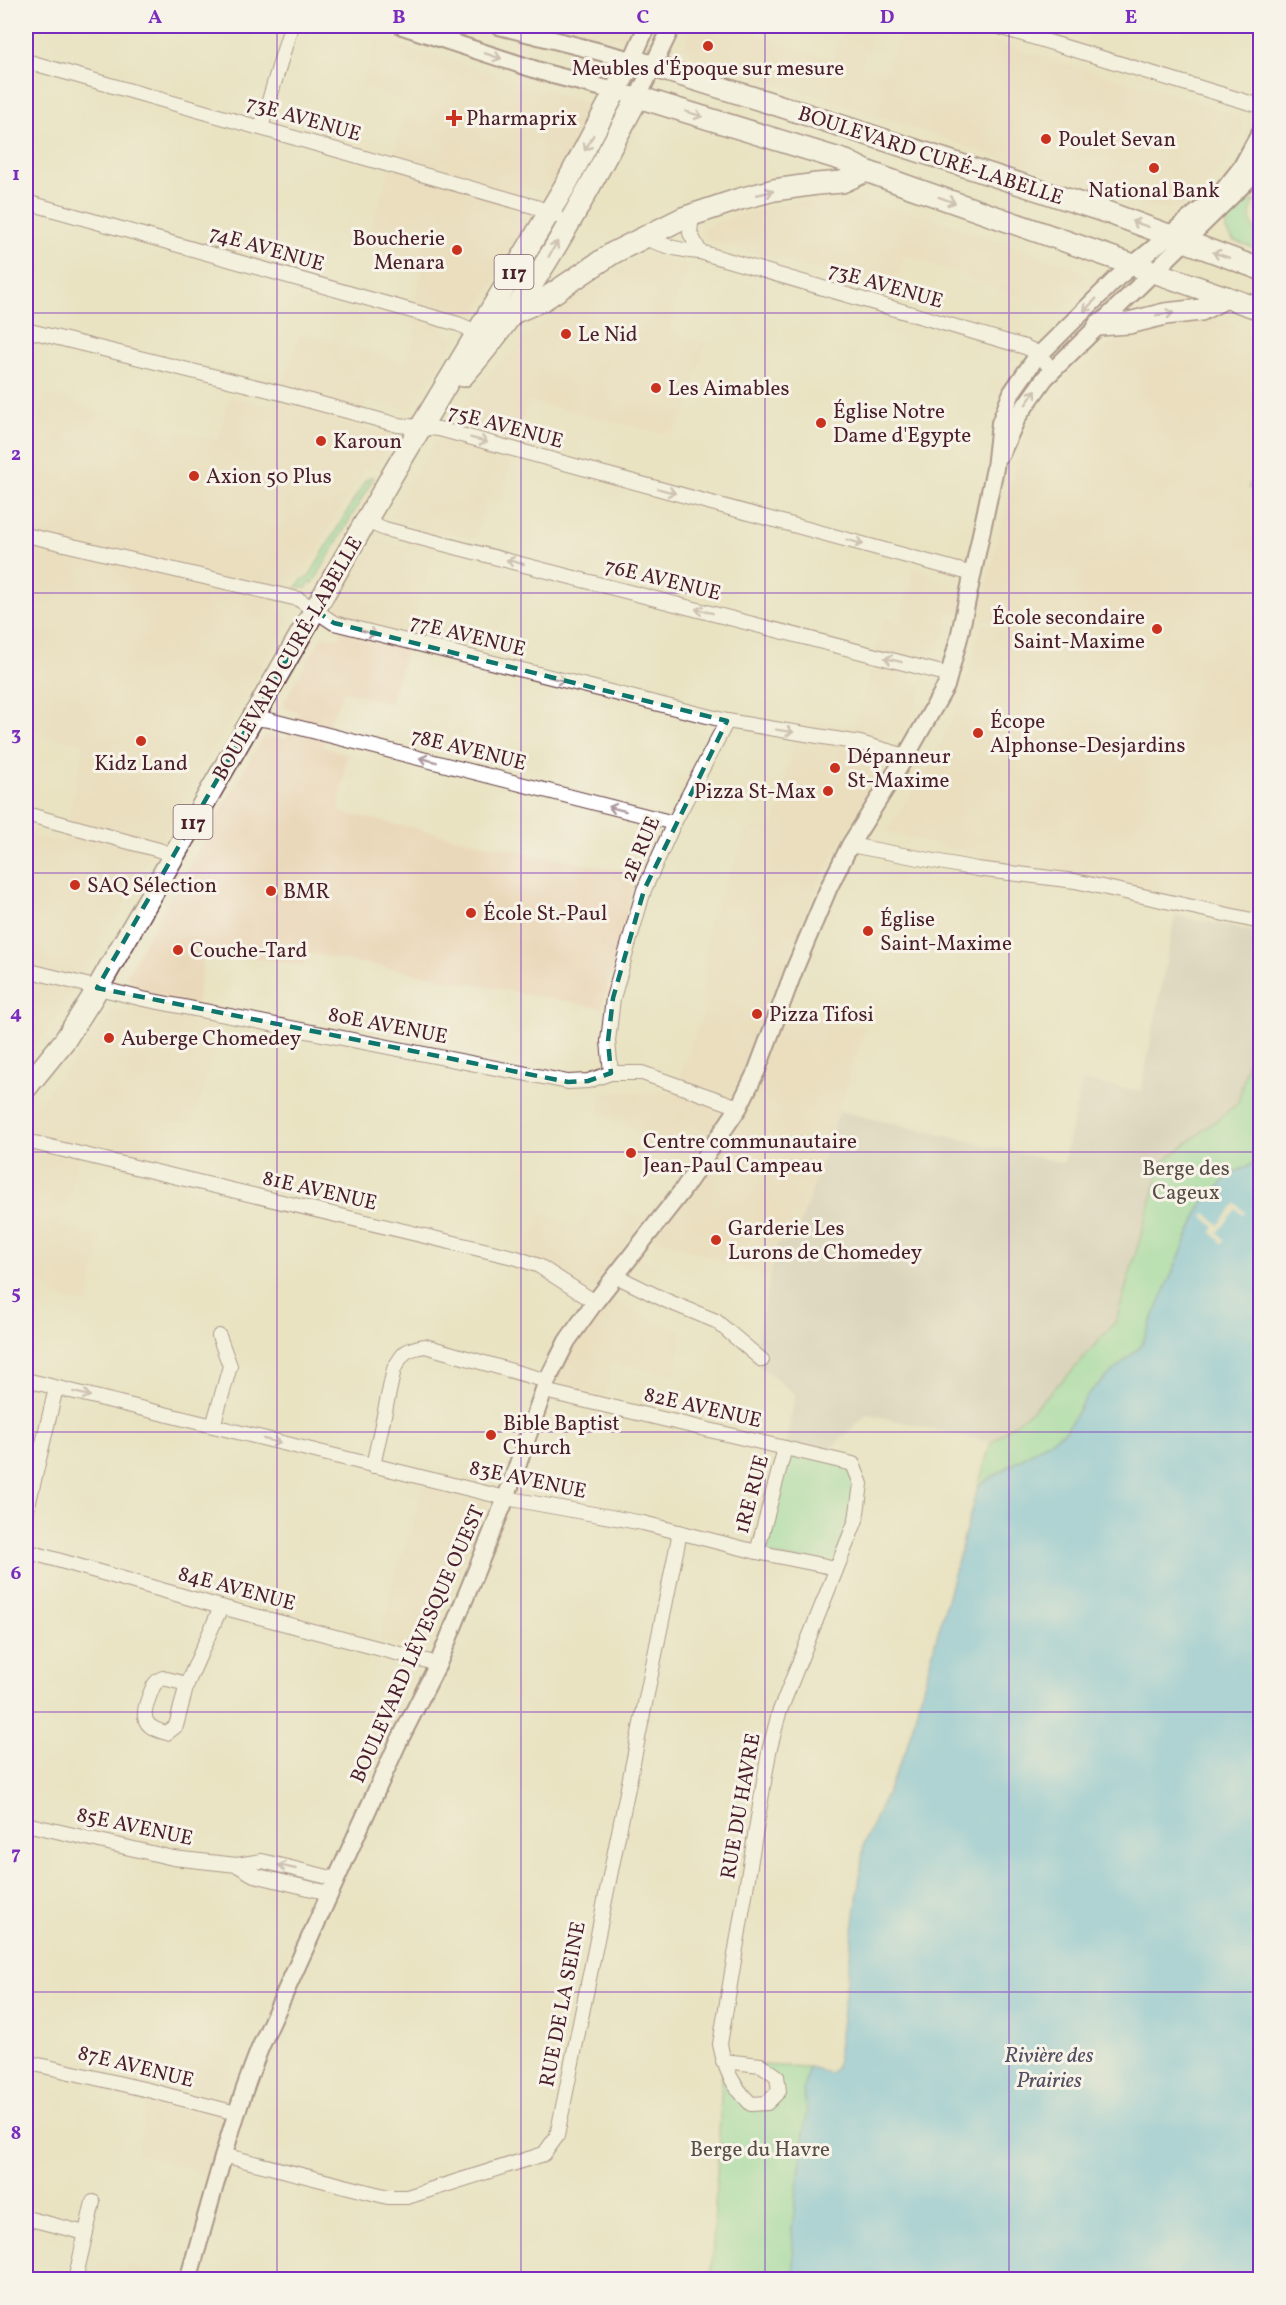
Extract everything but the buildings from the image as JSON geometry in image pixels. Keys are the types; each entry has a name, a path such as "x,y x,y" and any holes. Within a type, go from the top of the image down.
{"main road":[{"name":"BOULEVARD CURÉ-LABELLE","path":"26,1088 65,1040 97,988 427,418 486,336 549,212 632,60 864,132 1109,213 1260,269"},
{"name":"BOULEVARD CURÉ-LABELLE","path":"486,336 515,312 638,97 846,161 866,171 1260,309"},
{"path":"515,312 543,300 601,260 642,237 692,215 765,192 809,184 842,182 866,171"},
{"path":"1099,325 1130,323 1165,314 1201,310 1226,297"}],"street":[{"path":"261,128 291,26"},
{"path":"402,26 549,74 616,92"},
{"path":"499,26 632,60 647,26"},
{"path":"638,97 654,68 672,26"},
{"path":"996,26 1260,106"},
{"name":"73E AVENUE","path":"26,60 536,207 568,222"},
{"name":"BOULEVARD CURÉ-LABELLE","path":"616,92 638,97"},
{"name":"BOULEVARD LÉVESQUE OUEST","path":"995,468 1018,416 1038,387 1154,272 1178,238 1229,184 1260,133"},
{"name":"BOULEVARD LÉVESQUE OUEST","path":"188,2280 236,2113 260,2048 397,1745 438,1664 506,1498 546,1386 567,1341 695,1172 739,1107 757,1070 795,968 829,887 850,845 906,756 946,686 995,468 1002,415 1019,381 1040,354 1133,265 1178,238 1258,174"},
{"name":"74E AVENUE","path":"26,202 458,324 486,336"},
{"path":"692,215 690,233 700,252"},
{"name":"73E AVENUE","path":"642,237 686,252 700,252 1025,346 1040,354"},
{"name":"75E AVENUE","path":"26,330 281,393 398,425 427,418 439,429 973,573"},
{"path":"1040,354 1052,371"},
{"name":"76E AVENUE","path":"366,521 385,529 950,675"},
{"name":"77E AVENUE","path":"26,535 298,599 334,623 727,721 860,743 906,756"},
{"name":"78E AVENUE","path":"253,718 269,720 674,823"},
{"name":"2E RUE","path":"611,1073 608,1041 613,998 644,890 674,823 727,721"},
{"path":"26,814 159,850 173,856"},
{"path":"850,845 977,869 1075,881 1256,921"},
{"name":"80E AVENUE","path":"26,970 97,988 568,1082 588,1081 611,1073 642,1073 739,1107"},
{"name":"81E AVENUE","path":"26,1141 517,1258 539,1266 595,1302"},
{"path":"616,1275 667,1301 716,1321 762,1360"},
{"path":"213,1426 230,1366 219,1336"},
{"name":"82E AVENUE","path":"373,1466 394,1369 400,1356 410,1348 425,1346 546,1386 852,1464"},
{"name":"83E AVENUE","path":"26,1380 506,1498 643,1523 757,1552 836,1568"},
{"path":"26,1514 56,1388"},
{"name":"1RE RUE","path":"757,1552 785,1448"},
{"name":"RUE DU HAVRE","path":"723,2061 720,2044 769,1752 779,1713 856,1520 861,1484 852,1464"},
{"name":"RUE DE LA SEINE","path":"223,2155 388,2197 407,2197 544,2154 557,2136 680,1532"},
{"name":"84E AVENUE","path":"26,1551 438,1664"},
{"path":"187,1684 221,1606"},
{"name":"85E AVENUE","path":"26,1824 173,1858 237,1865 254,1875 333,1886"},
{"name":"87E AVENUE","path":"26,2062 236,2113"},
{"path":"75,2280 93,2202"},
{"path":"26,2218 85,2233"}],"highlighted area":[{"path":"315,610 334,623 727,721 644,890 613,998 608,1041 611,1073 588,1081 568,1082 97,988"}],"shaded area":[{"path":"560,26 630,26 624,40"},
{"path":"692,26 739,26 833,60 845,26 876,26 862,65 884,73 903,26 941,26 1240,115 1243,128 1227,161 1195,198 1180,207 1163,210 1069,182 863,111 693,58 685,46"},
{"path":"376,37 588,104 591,114 548,192 522,187 512,214 530,222 474,315 452,309 440,331 457,338 409,409 367,400 360,426 387,433 392,440 372,469 364,469 304,573 287,583 277,607 291,617 52,1027 26,1058 26,854 30,835 63,842 84,744 26,731 26,482 45,393 125,421 217,440 230,397 271,406 284,380 299,333 406,362 415,336 413,303 424,261 366,245 409,104 362,86"},
{"path":"829,198 863,200 930,218 1081,270 1087,278 1086,289 1061,311 905,255 891,292 863,282 708,240 702,232 704,227 712,223 742,214 791,202"},
{"path":"641,254 688,265 669,330 706,344 684,417 673,431 661,434 528,401 501,502 488,498 475,539 441,531 390,703 344,691 329,722 322,747 347,754 339,812 541,856 637,873 602,1008 307,953 304,966 205,951 198,995 189,1023 221,1028 193,1124 172,1122 162,1162 83,1142 61,1228 102,1235 88,1305 57,1297 45,1285 26,1286 26,1138 32,1130 26,1126 26,1114 52,1087 82,1049 109,1009 132,1013 134,982 126,975 264,735 286,739 299,713 281,706 322,636 340,638 349,615 335,610 376,540 406,547 416,525 390,516 436,440 477,450 480,427 454,419 493,370 529,335 565,305"},
{"name":"École secondaire Saint-Maxime","path":"1211,321 1228,323 1260,334 1260,450 1249,487 1260,491 1260,927 886,832 932,762 963,694 981,624 1040,631 950,613 937,656 920,655 911,677 924,688 903,735 885,735 872,760 885,768 815,888 770,1012 793,1013 866,1027 795,1240 777,1244 768,1278 653,1237 698,1157 598,1112 602,1092 672,1093 702,1016 707,924 751,827 773,828 799,717 854,728 884,616 900,622 913,567 954,584 955,592 985,595 1019,449 1030,423 1045,400 1065,379 1109,345 1133,334 1156,326"},
{"path":"1175,915 1260,933 1260,1009 1238,1103 1162,1163 1116,1321 1032,1410 991,1443 868,1414 821,1457 785,1448 795,1394 752,1360 777,1244 795,1240 839,1111 1063,1163 1082,1081 1141,1091"},
{"path":"596,1192 644,1220 585,1299 517,1258 544,1214 578,1227"},
{"path":"605,1298 683,1332 675,1375 612,1362 605,1397 553,1385 577,1336"},
{"path":"425,1487 489,1504 423,1652 380,1640 394,1578"},
{"path":"181,2041 235,2057 225,2099 166,2083"},
{"path":"148,2090 236,2113 219,2176 137,2154"},
{"path":"128,2265 176,2277 176,2280 123,2279"}],"green space":[{"path":"1249,201 1255,201 1250,216 1260,243 1260,250 1234,241 1226,231 1227,222 1232,213"},
{"path":"1260,450 1260,491 1249,488"},
{"path":"374,477 313,583 310,582 306,588 296,587 302,580 309,577 365,481"},
{"name":"Berge des Cageux","path":"1260,1009 1260,1160 1230,1175 1202,1204 1142,1346 1088,1394 1066,1431 978,1486 991,1443 1032,1410 1072,1371 1116,1321 1162,1163 1238,1103"},
{"path":"785,1448 853,1464 861,1484 836,1568 757,1552"},
{"name":"Berge du Havre","path":"723,2061 751,2104 779,2091 761,2065 809,2067 803,2090 807,2112 792,2229 795,2279 711,2280"}],"water":[{"name":"Rivière des Prairies","path":"1260,1160 1260,2279 795,2280 792,2229 807,2112 803,2090 809,2067 830,2073 836,2067 864,1843 906,1750 978,1486 1066,1431 1088,1394 1141,1346 1202,1204 1230,1175"}],"pier":[{"path":"1236,1203 1245,1213 1243,1215 1236,1209 1218,1233 1225,1240 1222,1243 1212,1232 1215,1227 1203,1216 1206,1213 1219,1225"}],"place":[{"name":"Meubles d'Époque sur mesure","path":"708,46"},
{"name":"Pharmaprix","path":"454,118"},
{"name":"Poulet Sevan","path":"1046,139"},
{"name":"National Bank","path":"1154,168"},
{"name":"Boucherie Menara","path":"457,250"},
{"name":"Le Nid","path":"566,334"},
{"name":"Les Aimables","path":"656,388"},
{"name":"Église Notre Dame d'Egypte","path":"821,423"},
{"name":"Karoun","path":"321,441"},
{"name":"Axion 50 Plus","path":"194,476"},
{"name":"École secondaire Saint-Maxime","path":"1157,629"},
{"name":"Écope Alphonse-Desjardins","path":"978,733"},
{"name":"Kidz Land","path":"141,741"},
{"name":"Dépanneur St-Maxime","path":"835,768"},
{"name":"Pizza St-Max","path":"828,791"},
{"name":"SAQ Sélection","path":"75,885"},
{"name":"BMR","path":"271,891"},
{"name":"École St.-Paul","path":"471,913"},
{"name":"Église Saint-Maxime","path":"868,931"},
{"name":"Couche-Tard","path":"178,950"},
{"name":"Pizza Tifosi","path":"757,1014"},
{"name":"Auberge Chomedey","path":"109,1038"},
{"name":"Centre communautaire Jean-Paul Campeau","path":"631,1153"},
{"name":"Garderie Les Lurons de Chomedey","path":"716,1240"},
{"name":"Bible Baptist Church","path":"491,1435"}]}
